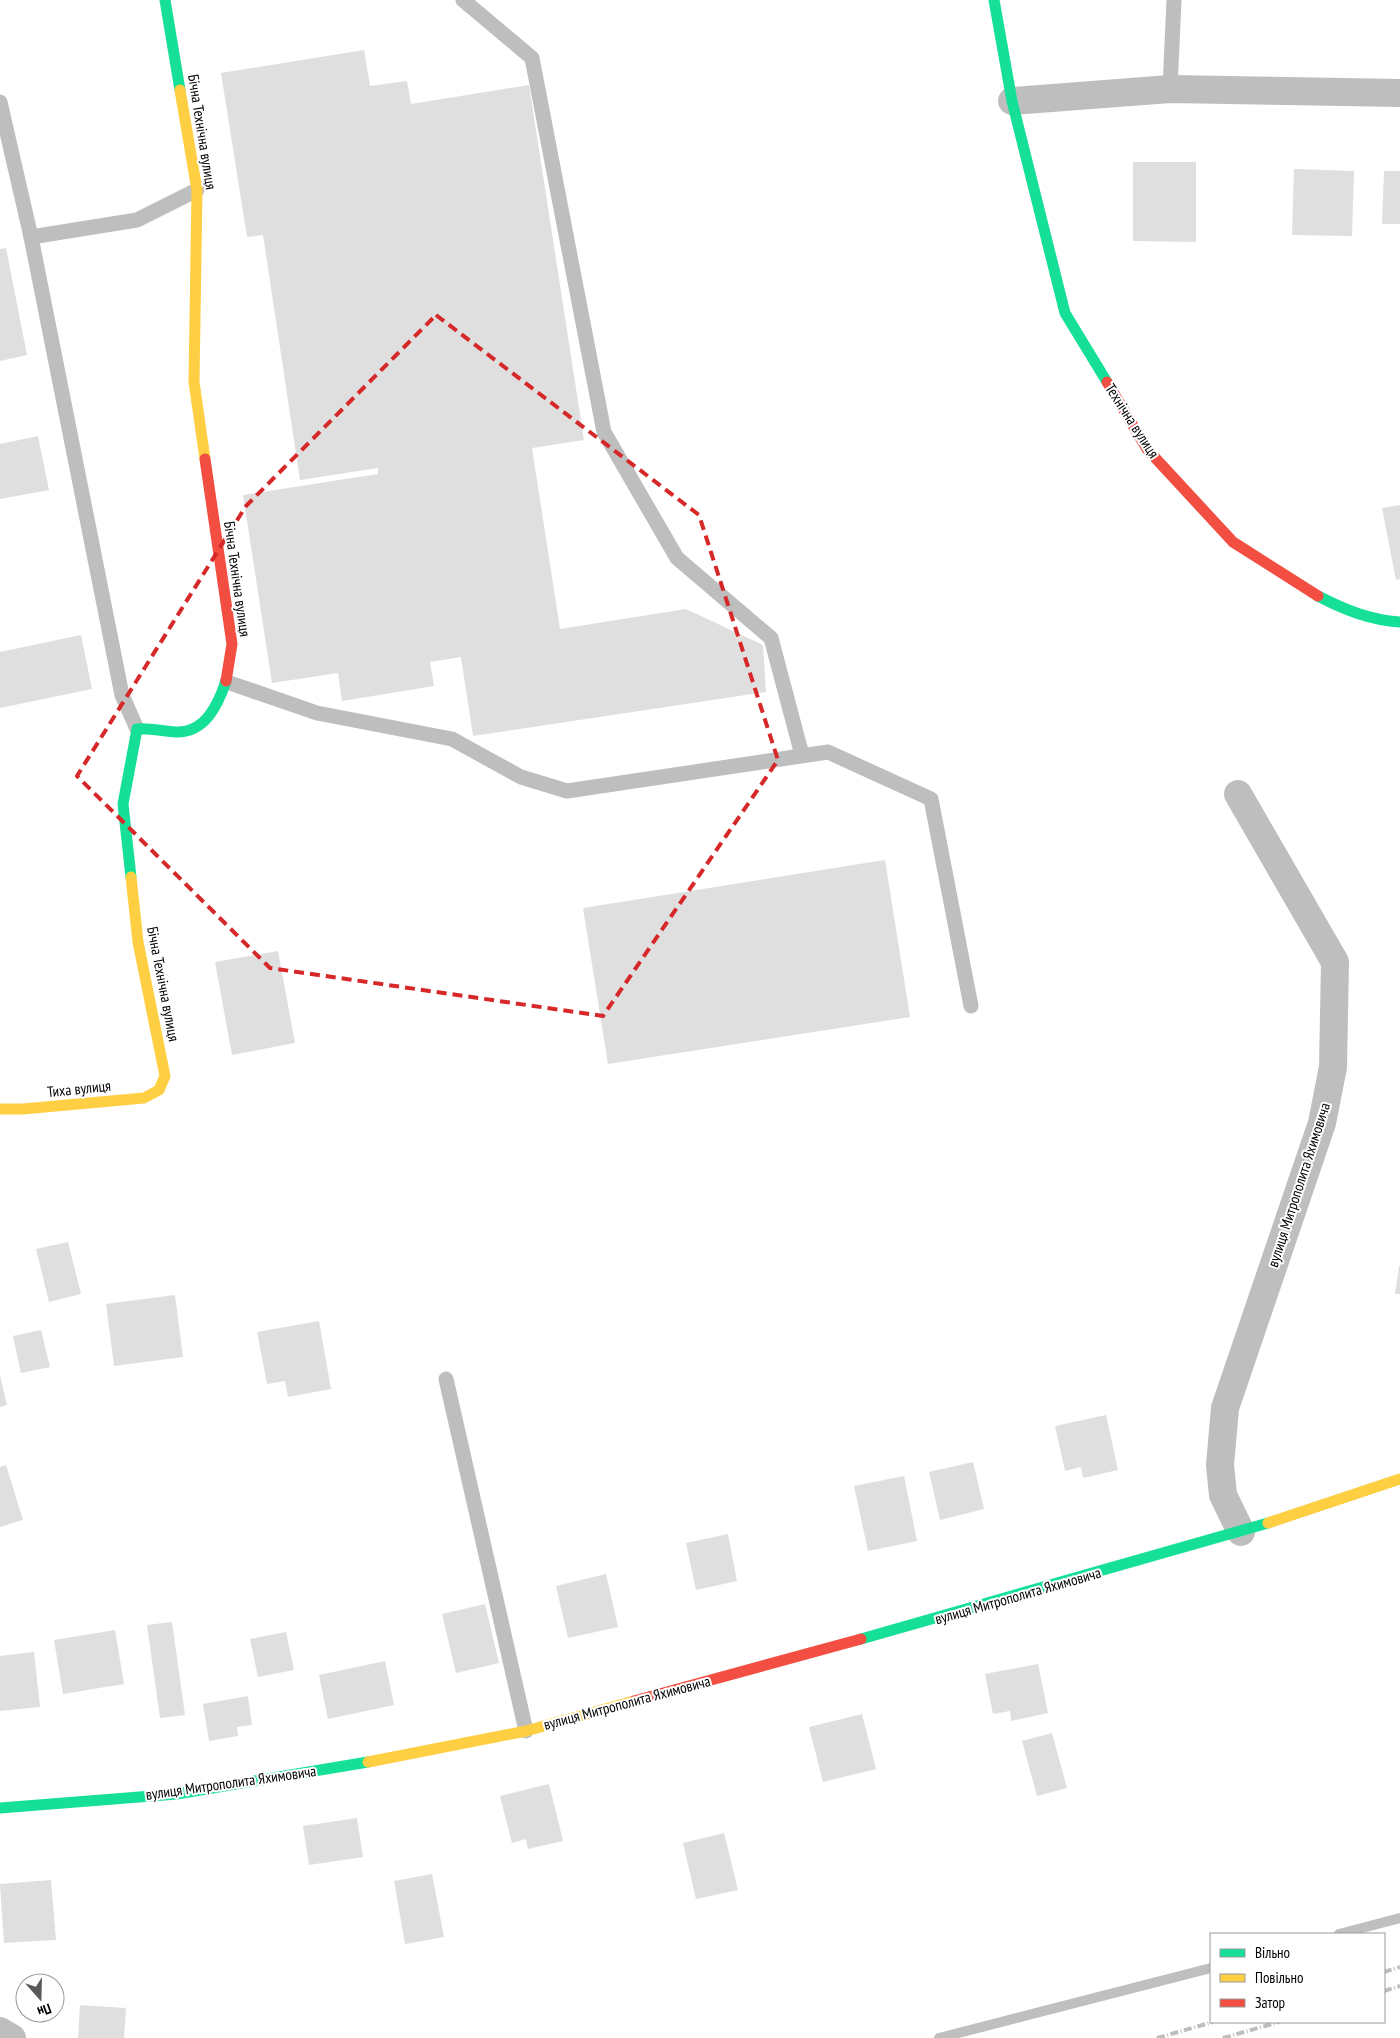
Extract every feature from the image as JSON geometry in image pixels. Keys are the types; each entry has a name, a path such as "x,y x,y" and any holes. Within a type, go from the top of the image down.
{"street":[{"name":"Бічна Технічна вулиця","path":"159,1090 165,1076 138,942 123,804 137,729 146,727 186,732 200,726 216,705 227,682 232,644 194,382 197,190 165,0"},
{"name":"Технічна вулиця","path":"994,0 1012,101 1065,312 1147,449 1233,542 1300,586 1340,607 1375,620 1400,622"},
{"path":"1012,101 1170,89 1400,94"},
{"name":"вулиця Митрополита Яхимовича","path":"1238,794 1336,962 1333,1067 1322,1123 1224,1408 1220,1465 1223,1496 1241,1532"},
{"name":"Тиха вулиця","path":"0,1109 23,1109 144,1098 159,1090"},
{"name":"вулиця Митрополита Яхимовича","path":"0,1808 177,1794 397,1758 526,1731 964,1611 1241,1532 1400,1479"},
{"path":"0,2031 12,2038"}],"lane":[{"path":"463,0 532,58 604,432 677,558 771,638 802,755"},
{"path":"1170,89 1174,0"},
{"path":"0,102 31,237 122,695 137,729"},
{"path":"31,237 137,220 197,190"},
{"path":"227,682 316,713 452,739 521,776 567,790 828,752 931,799 971,1006"},
{"path":"446,1379 526,1731"}],"highlighted area":[{"path":"436,315 699,515 778,760 603,1016 270,968 77,776 246,506"}],"building":[{"path":"364,50 370,86 407,81 411,104 529,85 584,440 532,448 560,629 686,609 763,645 766,692 473,736 461,657 430,662 434,686 342,701 338,673 272,683 243,495 378,474 378,468 300,480 263,235 247,237 221,73"},
{"path":"1133,162 1196,162 1196,242 1133,241"},
{"path":"1294,169 1354,171 1352,236 1292,235"},
{"path":"1384,171 1400,171 1400,224 1382,224"},
{"path":"6,248 27,355 0,361 0,249"},
{"path":"38,436 49,490 0,499 0,444"},
{"path":"1400,505 1400,579 1396,580 1382,508"},
{"path":"81,635 92,689 0,708 0,652"},
{"path":"885,860 910,1017 608,1064 583,908"},
{"path":"278,951 295,1043 232,1055 215,962"},
{"path":"68,1242 81,1294 49,1302 36,1249"},
{"path":"1399,1266 1400,1294 1395,1294"},
{"path":"175,1295 183,1357 114,1366 106,1304"},
{"path":"319,1321 331,1389 288,1397 285,1381 267,1384 257,1332"},
{"path":"41,1330 50,1367 21,1373 13,1336"},
{"path":"0,1375 7,1405 0,1407"},
{"path":"1106,1415 1118,1470 1083,1478 1081,1467 1065,1471 1055,1426"},
{"path":"973,1462 984,1509 940,1520 929,1472"},
{"path":"6,1465 23,1520 0,1527 0,1467"},
{"path":"904,1476 917,1541 868,1551 854,1486"},
{"path":"728,1534 737,1581 696,1590 686,1543"},
{"path":"606,1574 618,1627 568,1638 556,1586"},
{"path":"485,1604 499,1663 456,1673 442,1614"},
{"path":"172,1622 185,1715 160,1718 147,1625"},
{"path":"115,1630 124,1684 63,1694 54,1640"},
{"path":"286,1632 294,1670 258,1677 250,1639"},
{"path":"34,1652 40,1707 0,1711 0,1656"},
{"path":"385,1661 394,1705 328,1719 319,1675"},
{"path":"1038,1664 1048,1713 1011,1721 1010,1711 993,1714 985,1674"},
{"path":"248,1696 252,1725 237,1727 238,1736 209,1741 203,1704"},
{"path":"862,1714 876,1769 823,1782 809,1727"},
{"path":"1052,1733 1067,1788 1037,1796 1022,1741"},
{"path":"549,1784 563,1841 528,1849 526,1839 512,1843 500,1796"},
{"path":"357,1818 363,1857 309,1865 303,1826"},
{"path":"724,1833 738,1890 696,1899 683,1843"},
{"path":"432,1874 444,1937 405,1944 394,1881"},
{"path":"51,1880 56,1940 4,1943 0,1884"},
{"path":"80,2005 126,2008 124,2038 78,2038"}],"waterway":[{"path":"1343,1933 1400,1918"},
{"path":"939,2038 1210,1968"}],"railway":[{"path":"1385,1972 1400,1967"},
{"path":"1385,1991 1400,1986"},
{"path":"1157,2038 1210,2023"},
{"path":"1223,2038 1276,2023"}],"traffic: fast":[{"path":"165,0 180,90"},
{"path":"994,0 1012,101 1065,313 1107,382"},
{"path":"1318,596 1358,614 1400,622"},
{"path":"131,877 123,804 137,729 176,732 195,728 209,716 219,699 226,681"},
{"path":"861,1639 1268,1523"},
{"path":"0,1808 177,1794 368,1762"}],"traffic: slow":[{"path":"180,90 197,190 194,382 205,459"},
{"path":"0,1109 23,1109 144,1098 159,1090 165,1076 138,942 131,877"},
{"path":"1268,1523 1400,1479"},
{"path":"368,1762 526,1731 634,1701"}],"traffic: jam":[{"path":"1107,382 1147,449 1233,542 1318,596"},
{"path":"205,459 232,644 226,681"},
{"path":"634,1701 861,1639"}]}
